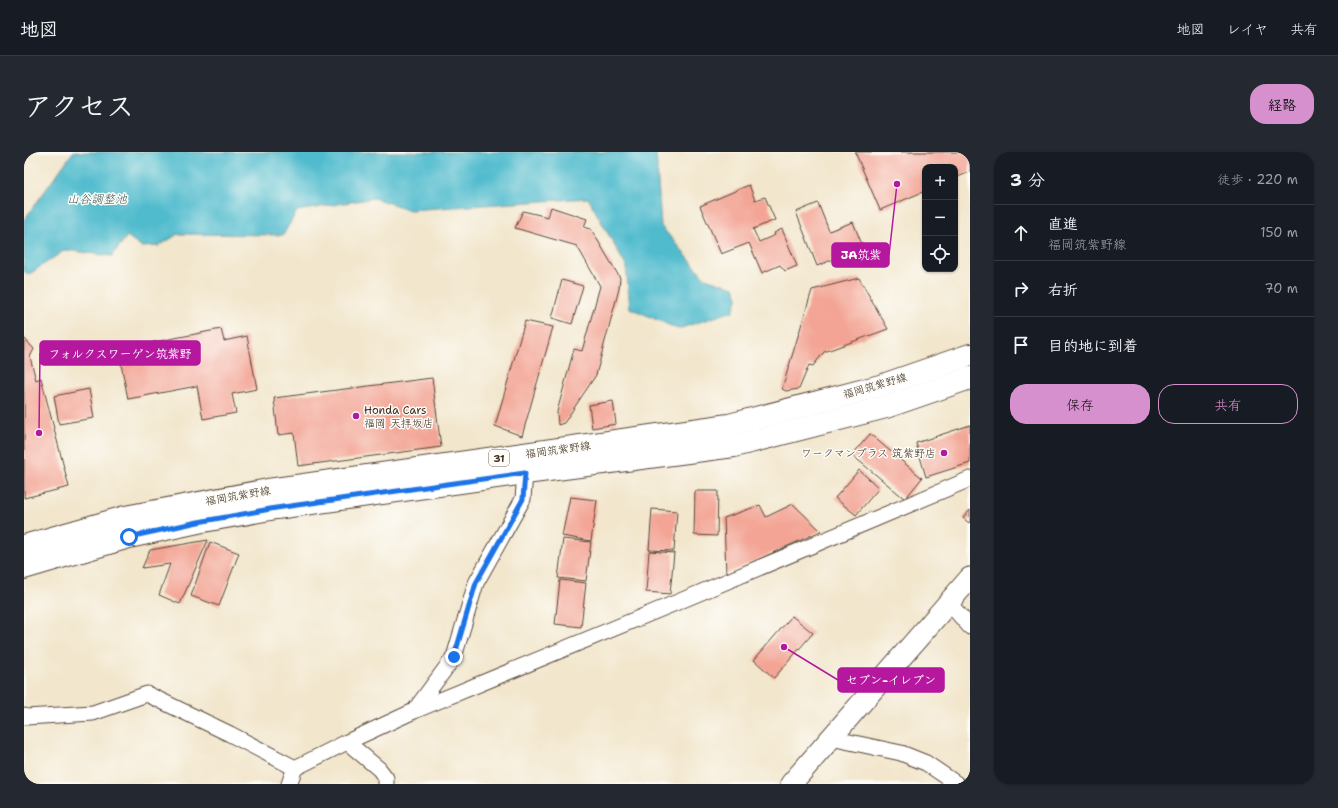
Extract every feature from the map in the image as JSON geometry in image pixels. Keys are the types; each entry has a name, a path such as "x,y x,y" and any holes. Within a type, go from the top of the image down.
{"main road":[{"name":"福岡筑紫野線","path":"24,546 125,517 268,490 528,454 729,424 880,386 970,355"},
{"name":"福岡筑紫野線","path":"24,568 129,537 198,522 276,508 525,473 734,446 886,407 970,378"}],"street":[{"path":"414,711 454,657 476,583 523,499 525,473"},
{"path":"289,784 295,768 414,711 970,479"},
{"path":"791,784 970,578"},
{"path":"949,603 970,627"},
{"path":"25,718 93,714 147,694 230,734 295,768"},
{"path":"831,738 901,753 926,764 957,784"},
{"path":"347,742 379,769 386,778 386,784"}],"water":[{"name":"山谷調整池","path":"73,152 656,152 661,226 705,278 734,287 738,297 733,311 678,329 630,308 626,266 588,198 410,210 374,198 297,211 283,235 178,234 159,246 142,247 127,236 112,256 65,250 28,275 24,271 24,220"}],"building":[{"path":"855,152 970,152 970,172 958,177 958,164 922,164 922,192 880,210"},
{"path":"749,185 755,200 765,197 775,220 753,229 759,242 775,235 774,233 782,229 797,266 785,271 780,265 762,273 749,243 721,254 700,206"},
{"path":"818,203 829,231 853,222 863,247 817,266 796,212"},
{"path":"551,207 587,219 584,227 591,229 620,278 619,289 596,375 564,423 558,425 557,412 574,349 582,351 600,286 577,246 515,228 523,211 548,217"},
{"path":"859,278 888,329 824,352 813,366 809,365 799,389 786,391 782,389 812,290"},
{"path":"562,280 583,286 572,324 552,318"},
{"path":"525,321 553,327 522,436 495,426"},
{"path":"221,329 224,341 247,336 257,389 232,394 236,413 203,419 197,386 128,399 118,349"},
{"path":"24,338 34,349 30,357 36,380 41,378 69,487 24,498"},
{"name":"Honda Cars 福岡 天拝坂店","path":"432,378 441,447 298,466 294,433 278,435 274,398"},
{"path":"89,389 94,418 59,424 54,396"},
{"path":"613,401 616,424 592,428 589,405"},
{"name":"ワークマンプラス 筑紫野店","path":"970,425 970,463 926,477 916,443"},
{"path":"870,434 922,478 905,499 852,455"},
{"path":"859,470 879,488 856,515 835,498"},
{"path":"695,491 718,491 717,536 694,535"},
{"path":"570,497 597,500 591,541 562,536"},
{"path":"793,504 821,531 726,574 724,518 760,505 766,517"},
{"path":"652,509 677,511 674,551 649,550"},
{"path":"970,510 970,521 969,523 963,518"},
{"path":"563,539 591,542 586,581 558,578"},
{"path":"208,540 180,604 159,595 170,564 142,568 150,550"},
{"path":"210,542 239,553 219,606 191,596"},
{"path":"649,551 674,553 670,594 646,592"},
{"path":"560,580 586,583 581,627 555,624"},
{"path":"792,616 813,633 774,678 754,660"}],"place":[{"name":"JA筑紫","path":"897,184"},
{"name":"Honda Cars 福岡 天拝坂店","path":"356,416"},
{"name":"フォルクスワーゲン筑紫野","path":"39,433"},
{"name":"ワークマンプラス 筑紫野店","path":"944,453"},
{"name":"セブン-イレブン","path":"784,647"}],"route":[{"path":"129,537 198,522 276,508 525,473 523,499 476,583 454,657"}]}
